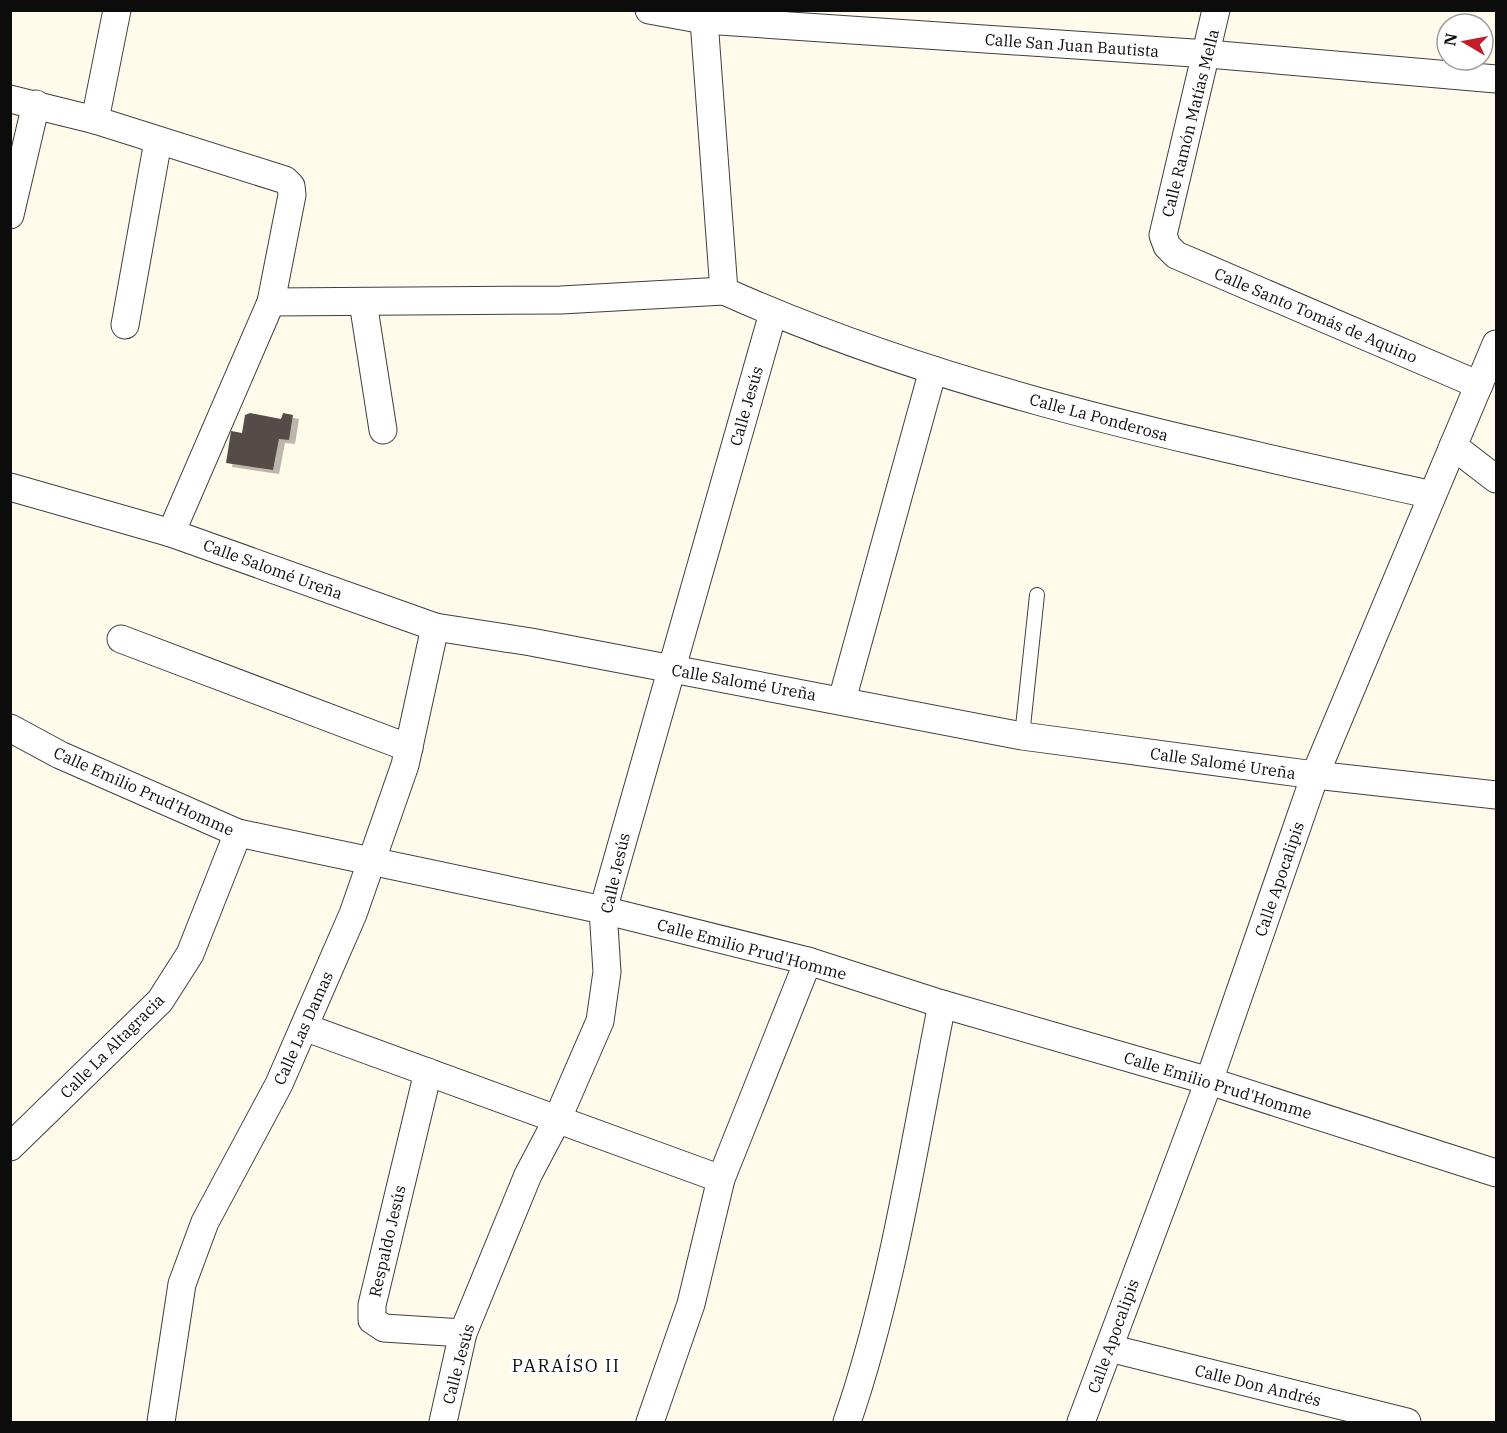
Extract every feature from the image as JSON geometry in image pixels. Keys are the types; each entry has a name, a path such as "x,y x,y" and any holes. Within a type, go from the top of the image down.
{"street":[{"path":"95,120 117,10"},
{"name":"Calle San Juan Bautista","path":"649,10 704,20 1208,54 1497,79"},
{"name":"Calle Ramón Matías Mella","path":"1162,235 1208,54 1216,10"},
{"path":"271,302 561,300 724,291 704,20"},
{"path":"10,215 23,102 95,120 285,180 291,186 292,195 271,302 171,533"},
{"path":"125,325 158,141"},
{"name":"Calle Santo Tomás de Aquino","path":"1162,235 1167,246 1176,255 1479,385"},
{"name":"Calle La Ponderosa","path":"724,291 773,313 933,370 1108,422 1432,495"},
{"path":"363,302 383,430"},
{"name":"Calle Jesús","path":"442,1422 463,1333 528,1175 557,1120 602,1010 607,972 603,910 773,313"},
{"name":"Calle Apocalipis","path":"1081,1422 1209,1081 1315,775 1497,344"},
{"path":"842,700 933,370"},
{"path":"1453,446 1497,479"},
{"name":"Calle Salomé Ureña","path":"10,487 171,533 435,627 531,642 1022,736 1315,775 1497,795"},
{"name":"Calle Las Damas","path":"161,1422 182,1284 205,1222 279,1084 373,863 409,748 435,627"},
{"path":"121,639 409,748"},
{"name":"Calle Emilio Prud'Homme","path":"10,728 60,755 238,833 603,910 808,961 942,1005 1209,1081 1497,1173"},
{"name":"Calle La Altagracia","path":"10,1147 160,1001 190,954 238,833"},
{"path":"650,1422 691,1304 721,1179 808,961"},
{"path":"847,1422 859,1387 893,1248 942,1005"},
{"path":"304,1027 721,1179"},
{"name":"Respaldo Jesús","path":"428,1072 372,1305 372,1320 384,1328 463,1333"},
{"name":"Calle Don Andrés","path":"1109,1348 1396,1421"}],"lane":[{"path":"1022,736 1036,595"}],"building":[{"path":"250,413 281,419 283,413 293,415 289,440 279,439 273,470 226,463 231,431 242,433 245,415"}],"district":[{"name":"PARAÍSO II","path":"566,1365"}]}
